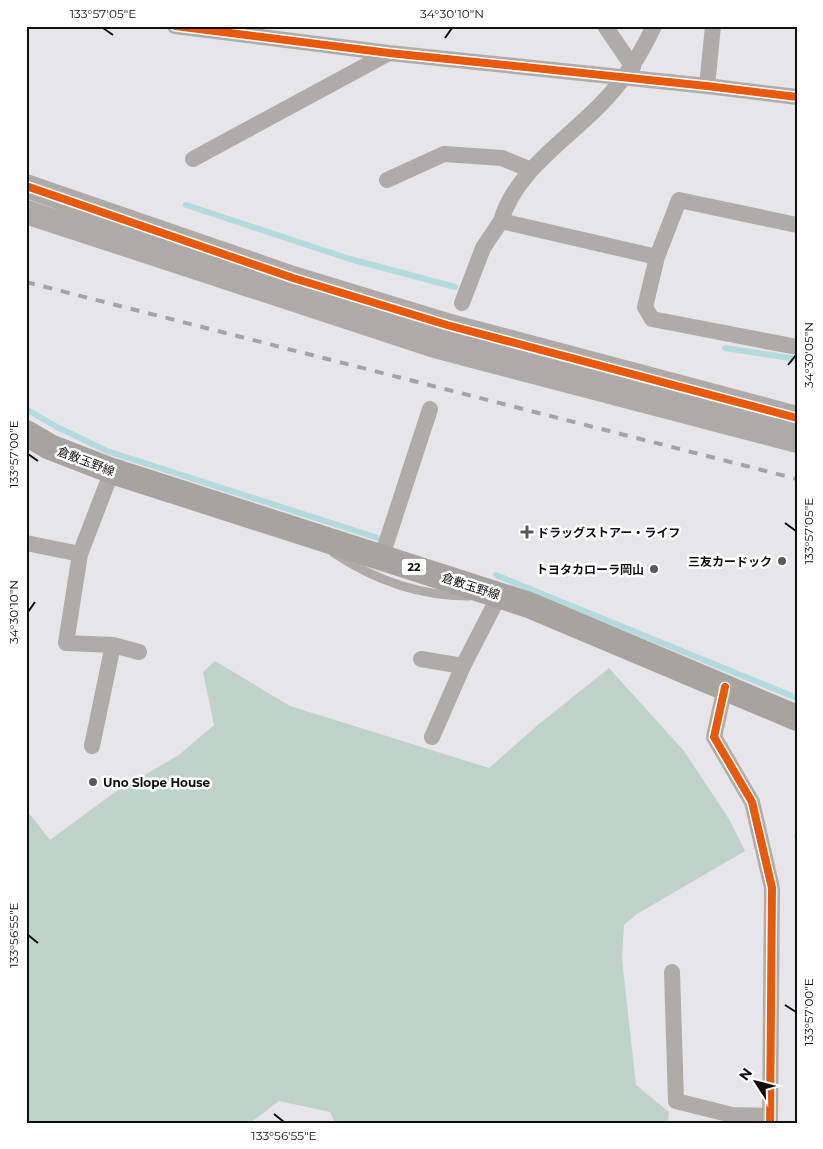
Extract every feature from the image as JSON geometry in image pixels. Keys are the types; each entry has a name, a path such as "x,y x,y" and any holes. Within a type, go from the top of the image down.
{"main road":[{"name":"倉敷玉野線","path":"26,433 50,447 112,471 382,556 555,614 797,718"}],"street":[{"path":"175,26 242,30 389,53 628,73 707,86 797,97"},
{"path":"605,26 628,73"},
{"path":"462,303 483,248 500,221 504,210 531,170 600,105 628,73 654,26"},
{"path":"707,86 713,26"},
{"path":"193,159 389,53"},
{"path":"387,180 444,154 502,158 531,170"},
{"path":"26,186 293,278 447,325 797,418"},
{"path":"797,225 679,200 657,257 645,307 652,319 797,347"},
{"path":"26,212 438,347 797,442"},
{"path":"500,221 657,257"},
{"path":"382,556 430,409"},
{"path":"112,471 80,554 66,643 113,645 139,652"},
{"path":"26,542 80,554"},
{"path":"432,738 463,666 499,596"},
{"path":"92,746 113,645"},
{"path":"421,659 463,666"},
{"path":"672,972 676,1101 732,1115 770,1120 772,888 752,802 714,737 725,687"}],"lane":[{"path":"297,529 375,578 413,590 447,596 499,596"}],"green space":[{"path":"215,661 290,706 489,768 539,724 609,668 684,751 729,819 745,851 637,914 624,925 622,959 636,1085 669,1112 668,1123 335,1123 330,1112 279,1101 250,1123 26,1123 26,786 28,812 50,840 115,792 179,755 214,725 203,672"}],"waterway":[{"path":"186,205 350,259 455,287"},
{"path":"725,348 797,359"},
{"path":"26,409 57,427 107,451 378,538"},
{"path":"496,575 797,698"}],"railway":[{"path":"26,282 797,479"}],"cycle path":[{"path":"175,26 389,53 797,97"},
{"path":"26,186 293,278 447,325 797,418"},
{"path":"725,687 714,737 752,802 772,888 770,1123"}],"place":[{"name":"ドラッグストアー・ライフ","path":"527,532"},
{"name":"三友カードック","path":"782,561"},
{"name":"トヨタカローラ岡山","path":"654,569"},
{"name":"Uno Slope House","path":"93,782"}]}
